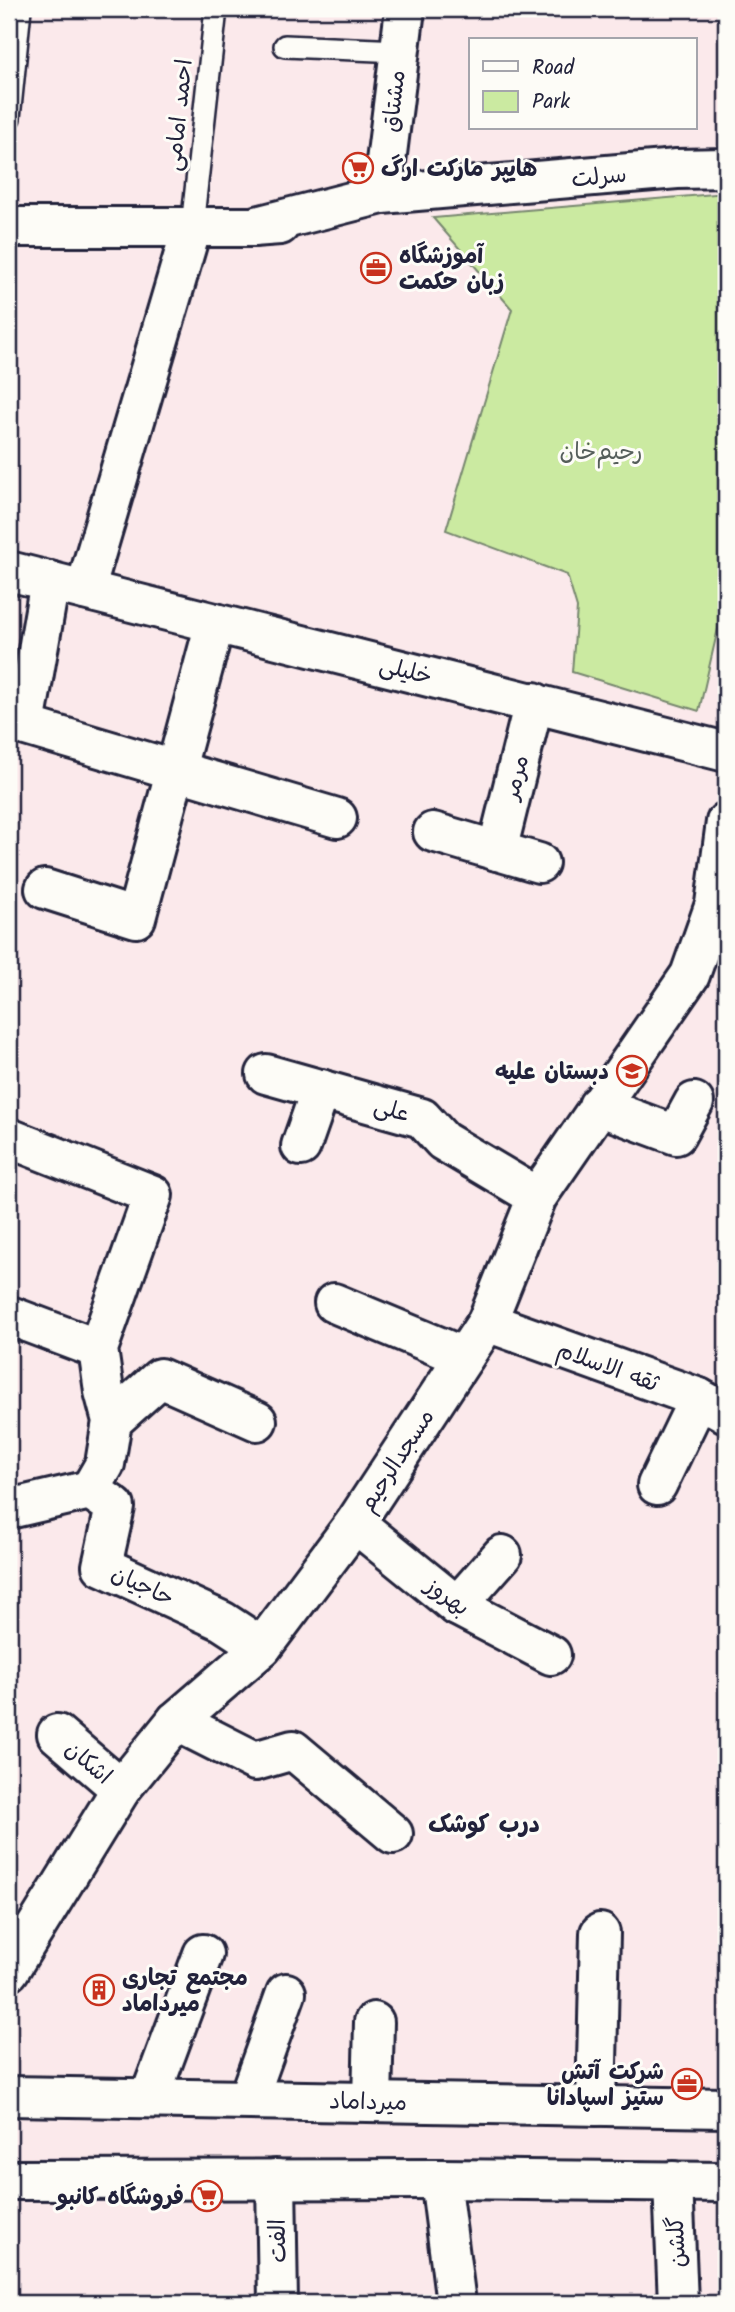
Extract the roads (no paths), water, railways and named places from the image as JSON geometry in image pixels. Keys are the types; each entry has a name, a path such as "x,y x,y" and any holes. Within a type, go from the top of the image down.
{"street":[{"name":"مشتاق","path":"382,204 405,9"},
{"name":"سرلت","path":"9,227 253,227 471,186 677,169 726,168"},
{"path":"192,227 17,723 337,818"},
{"name":"خلیلی","path":"9,571 726,751"},
{"path":"45,889 136,918 215,623"},
{"name":"مرمر","path":"497,851 534,702"},
{"name":"مسجدالرحیم","path":"9,1971 121,1789 176,1721 262,1647 355,1523 488,1322 537,1198 690,975 720,906 726,822"},
{"path":"433,832 540,863"},
{"name":"علی","path":"266,1074 422,1118 443,1141 537,1198"},
{"path":"301,1146 321,1089"},
{"path":"598,1107 676,1135 694,1102"},
{"path":"9,1138 153,1195 98,1349 104,1391 112,1421 105,1464 90,1490 9,1509"},
{"path":"334,1303 464,1357"},
{"path":"9,1317 98,1349"},
{"name":"ثقه الاسلام","path":"488,1322 713,1405"},
{"path":"112,1421 160,1378 257,1421"},
{"path":"657,1485 713,1405"},
{"name":"حاجیان","path":"90,1490 114,1507 102,1566 222,1621 262,1647"},
{"name":"بهروز","path":"355,1523 457,1606 551,1655"},
{"path":"457,1606 502,1555"},
{"path":"176,1721 255,1761 293,1750 393,1834"},
{"name":"اشکان","path":"57,1734 121,1789"},
{"path":"596,2106 600,1933"},
{"path":"150,2096 203,1954"},
{"path":"248,2099 286,1993"},
{"path":"372,2101 374,2022"},
{"name":"میرداماد","path":"9,2096 150,2096 726,2108"},
{"name":"الفت","path":"276,2179 278,2303"},
{"path":"440,2179 456,2303"},
{"path":"9,2180 440,2179 726,2182"},
{"name":"گلشن","path":"673,2181 678,2303"}],"lane":[{"path":"9,118 20,9"},
{"name":"احمد امامی","path":"192,227 216,9"},
{"path":"285,46 400,51"}],"place":[{"name":"هایپر مارکت ارگ","path":"358,168"},
{"name":"آموزشگاه زبان حکمت","path":"376,268"},
{"name":"دبستان علیه","path":"632,1071"},
{"name":"مجتمع تجاری میرداماد","path":"99,1990"},
{"name":"شرکت آتش ستیز اسپادانا","path":"687,2084"},
{"name":"فروشگاه کانبو","path":"207,2196"}],"district":[{"name":"درب کوشک","path":"484,1824"}],"park label":[{"name":"رحیم‌خان","path":"601,451"}]}
